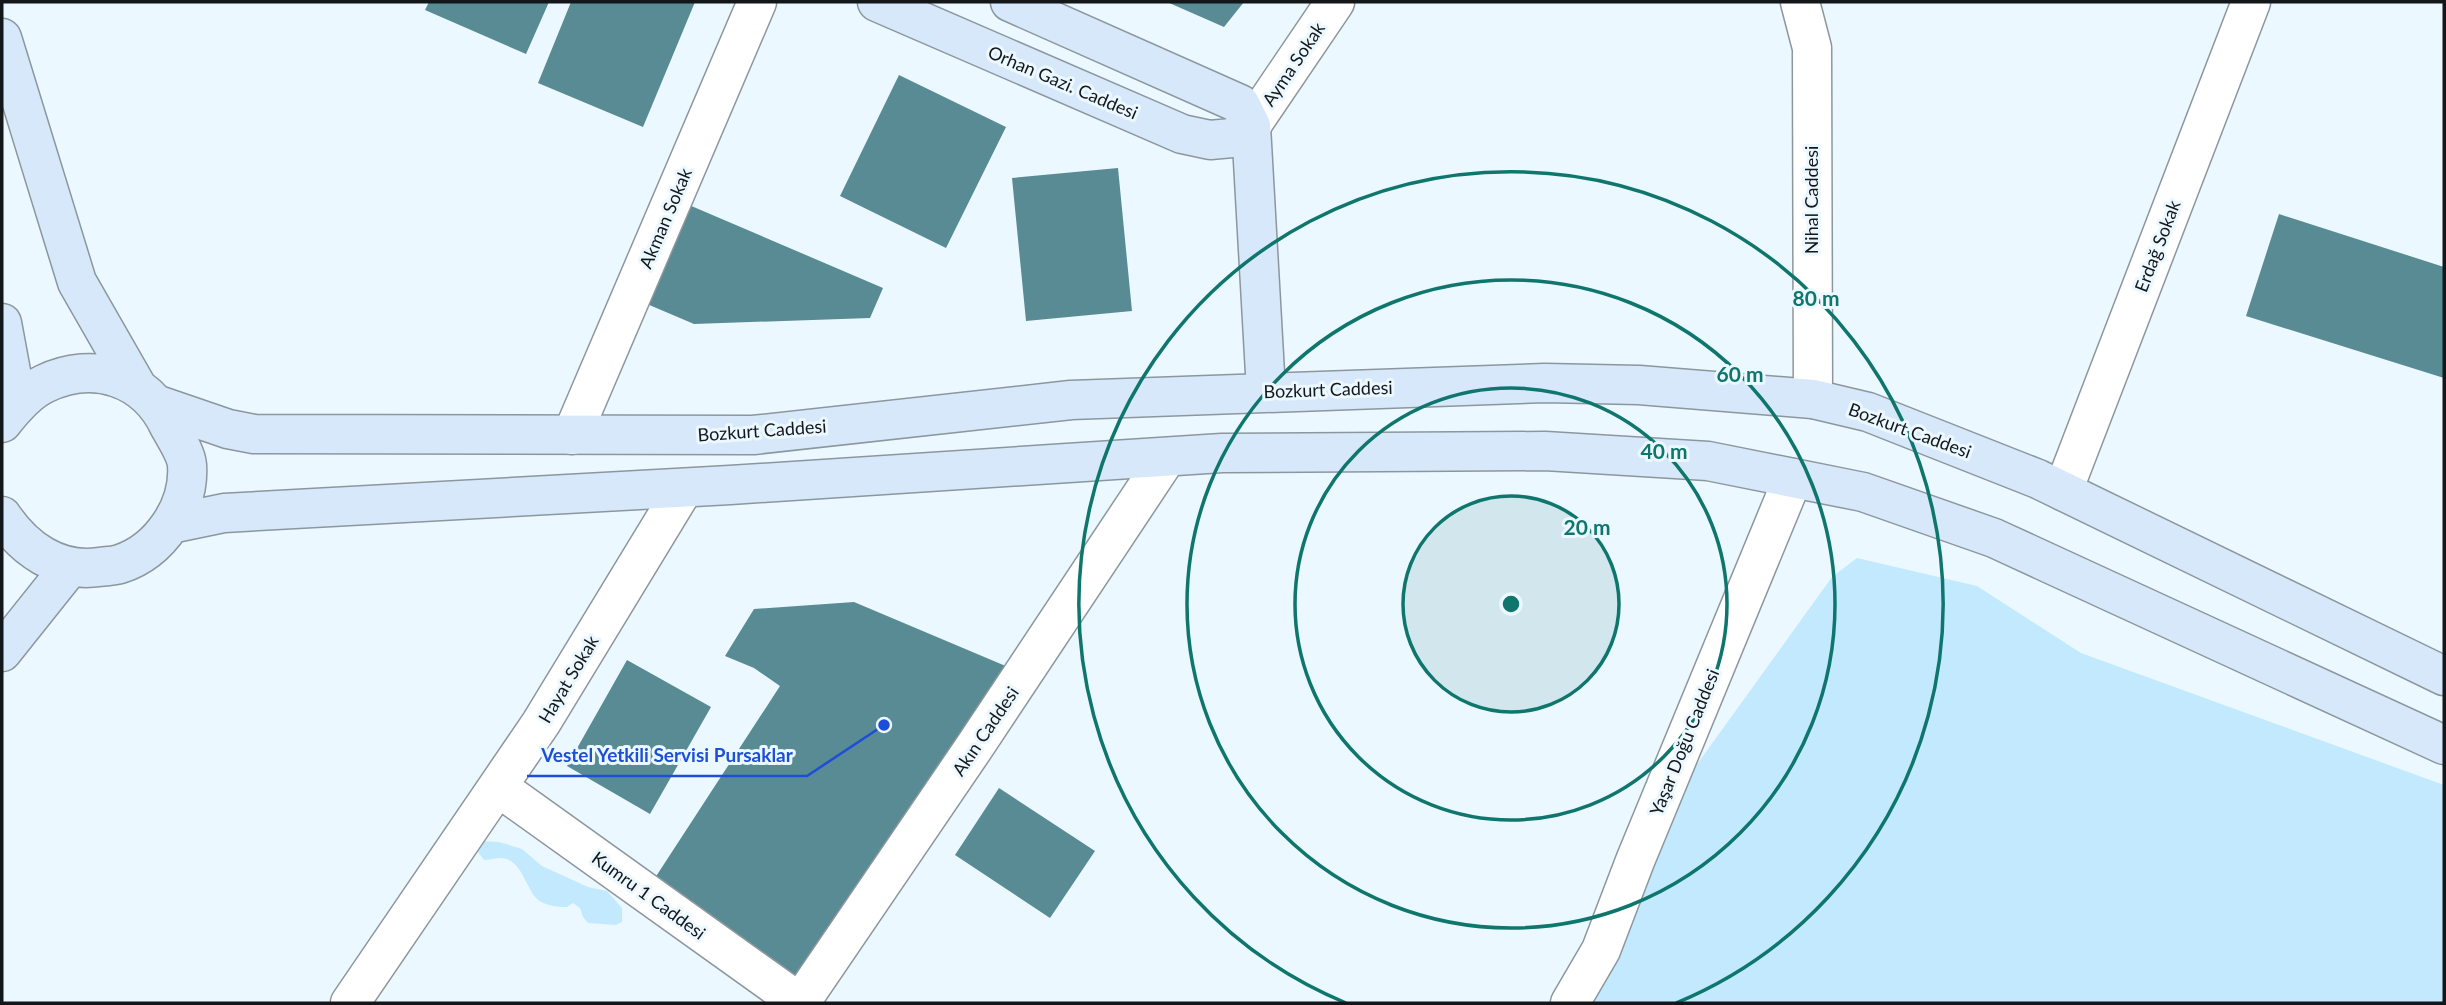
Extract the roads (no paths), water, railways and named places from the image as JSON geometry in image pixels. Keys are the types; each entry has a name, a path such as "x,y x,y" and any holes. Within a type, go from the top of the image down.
{"street":[{"name":"Akman Sokak","path":"572,435 757,2"},
{"name":"Orhan Gazi. Caddesi","path":"877,2 1182,134 1210,139 1233,138 1251,126"},
{"path":"1010,2 1240,104 1251,126 1266,391"},
{"name":"Ayma Sokak","path":"1251,126 1335,2"},
{"name":"Nihal Caddesi","path":"1800,2 1812,48 1813,399"},
{"name":"Erdağ Sokak","path":"2063,491 2251,2"},
{"path":"2,38 78,282 187,463 184,495 172,524 149,548 121,564 87,569 69,568 29,547 2,516"},
{"path":"2,323 10,414"},
{"name":"Bozkurt Caddesi","path":"10,414 43,384 73,374 105,374 228,429 254,434 753,435 1071,400 1545,383 1639,385 1813,399 1868,412 2063,491 2444,676"},
{"path":"172,524 224,513 684,488 1222,453 1545,451 1708,461 1863,492 1994,538 2444,745"},
{"name":"Akın Caddesi","path":"800,1003 1167,457"},
{"name":"Yaşar Doğu Caddesi","path":"1570,1003 1601,950 1793,478"},
{"name":"Hayat Sokak","path":"350,1003 541,723 684,488"},
{"path":"2,652 69,568"},
{"name":"Kumru 1 Caddesi","path":"498,787 800,1003"}],"place":[{"name":"Vestel Yetkili Servisi Pursaklar","path":"884,725"}]}
